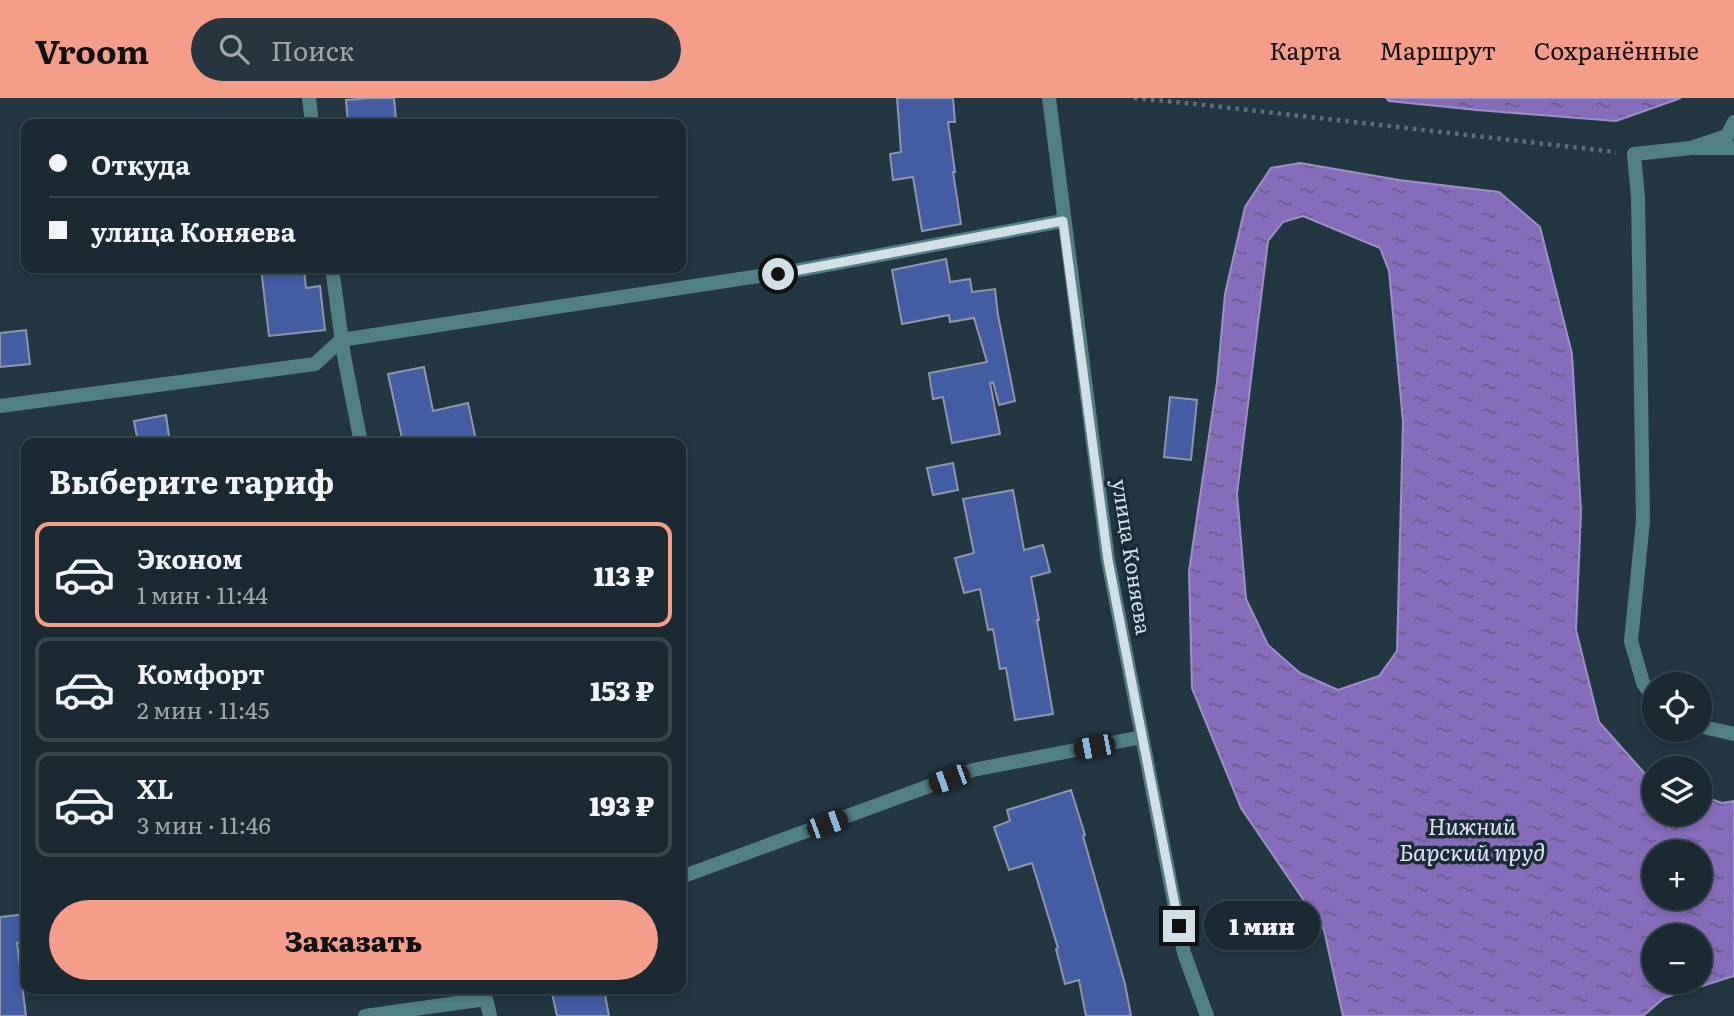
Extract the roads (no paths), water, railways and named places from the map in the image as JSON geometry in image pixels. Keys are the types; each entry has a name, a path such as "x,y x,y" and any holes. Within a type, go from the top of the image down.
{"street":[{"path":"309,98 311,119"},
{"name":"улица Коняева","path":"1049,98 1108,560 1184,953 1207,1016"},
{"path":"1691,149 1727,136 1734,122"},
{"path":"1642,680 1631,641 1643,521 1638,198 1634,154 1734,148"},
{"path":"0,406 315,363 341,340 805,269 1063,221"},
{"path":"333,273 341,340 360,438"},
{"path":"1712,729 1734,734"},
{"path":"686,875 973,770 1142,737"},
{"path":"365,1016 485,994 490,1016"}],"water":[{"path":"1386,98 1681,98 1616,121 1477,110 1389,101"},
{"name":"Нижний Барский пруд","path":"1300,163 1399,180 1499,192 1540,227 1572,354 1581,512 1576,630 1599,722 1642,770 1642,826 1712,826 1712,800 1722,803 1734,801 1734,976 1712,983 1712,924 1642,924 1642,994 1677,994 1664,998 1643,1016 1343,1016 1324,930 1241,808 1192,688 1189,571 1217,382 1225,294 1245,207 1271,168","holes":["1303,216 1380,248 1389,271 1403,422 1397,651 1379,676 1338,690 1300,673 1268,645 1246,599 1237,494 1268,241 1283,222"]}]}
